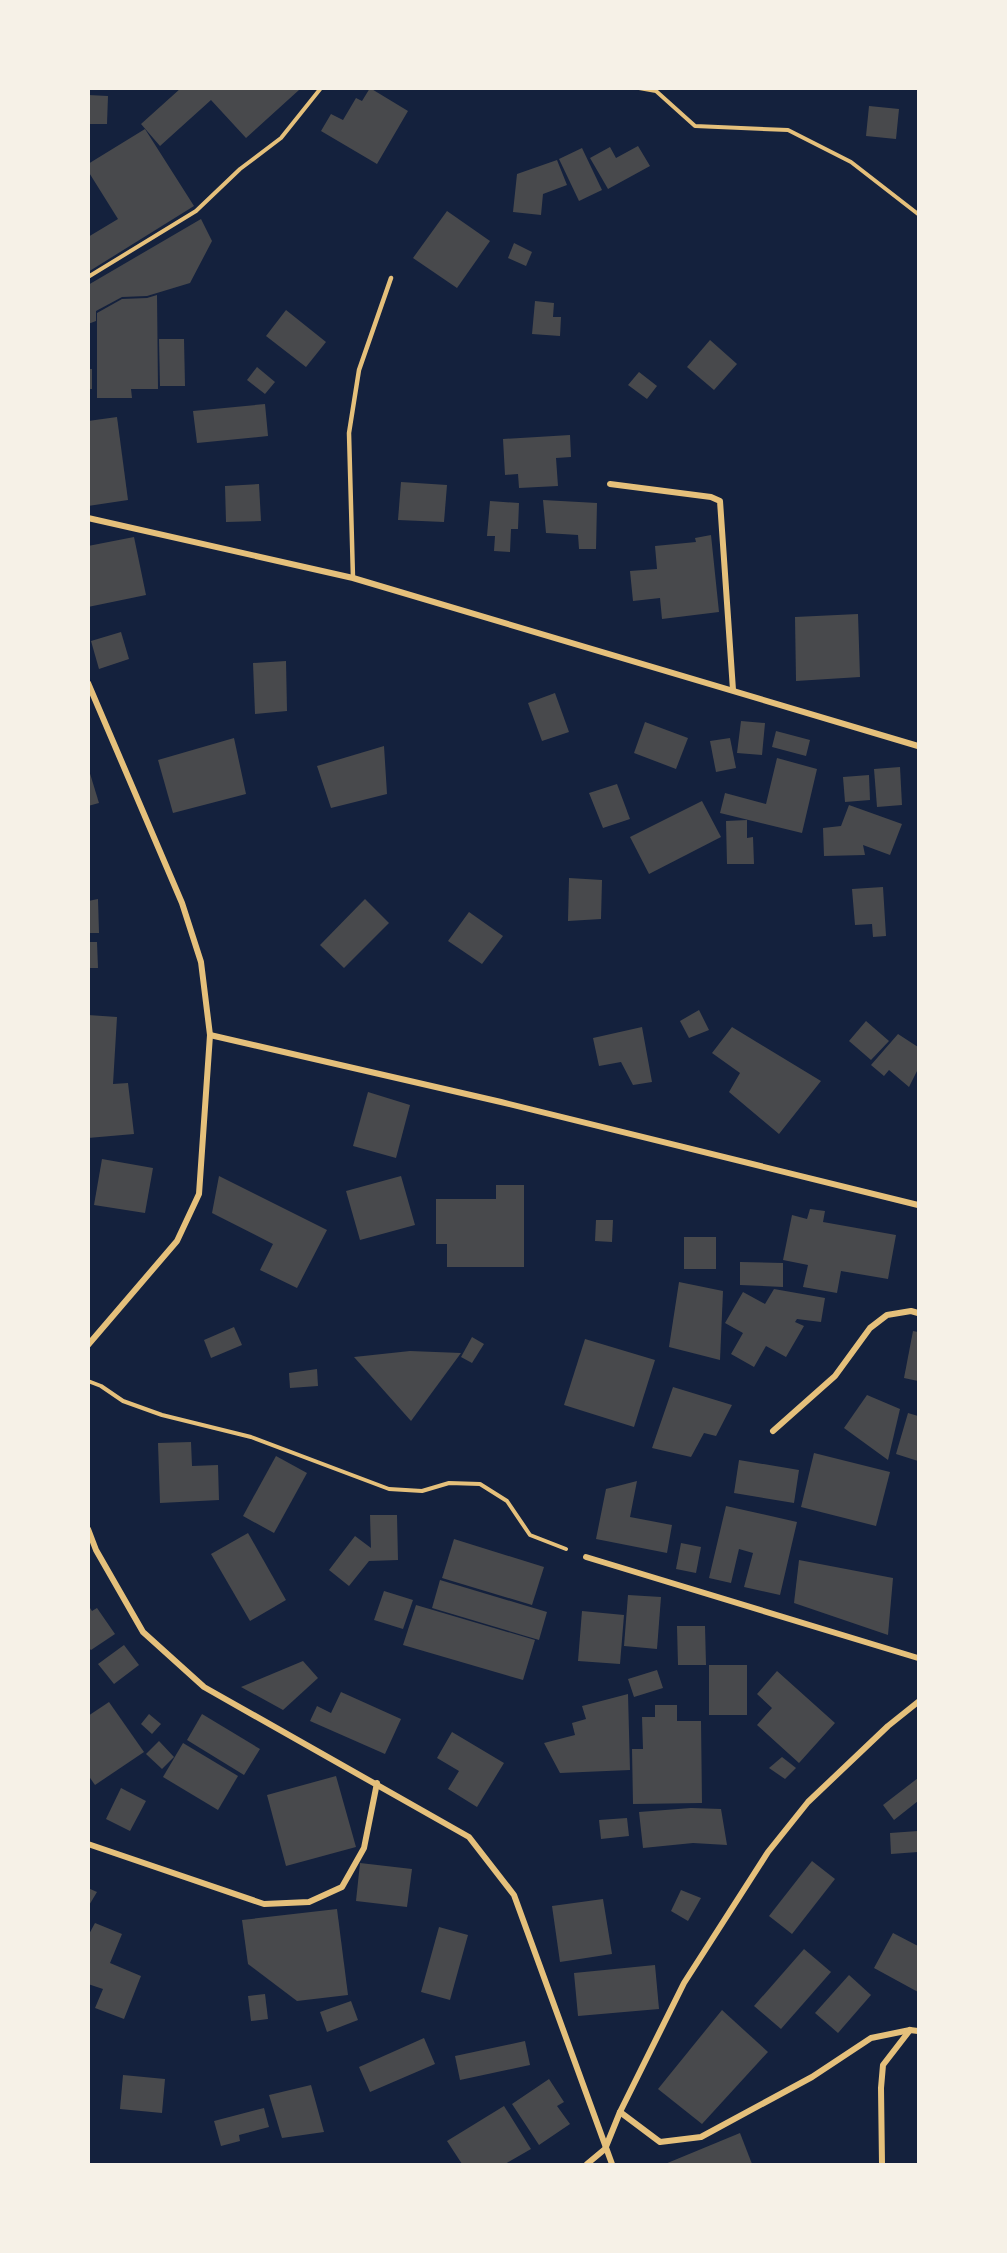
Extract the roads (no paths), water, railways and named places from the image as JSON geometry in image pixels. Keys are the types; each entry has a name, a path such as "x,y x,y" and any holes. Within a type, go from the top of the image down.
{"street":[{"path":"610,484 711,497 720,501 733,690"},
{"path":"88,518 353,578 918,746"},
{"path":"88,683 182,903 201,962 210,1035 199,1194 177,1241 88,1345"},
{"path":"210,1035 501,1102 918,1205"},
{"path":"773,1431 835,1376 870,1328 887,1315 918,1312"},
{"path":"88,1529 96,1550 143,1632 204,1687 469,1837 514,1895 604,2149 612,2164"},
{"path":"586,1557 918,1658"},
{"path":"587,2164 604,2149 684,1983 768,1852 808,1802 888,1726 918,1702"},
{"path":"88,1845 264,1904 309,1902 342,1887 364,1848 377,1783"},
{"path":"620,2112 660,2142 701,2137 812,2077 872,2038 910,2030 918,2031"},
{"path":"882,2164 883,2065 910,2030"}],"lane":[{"path":"353,578 349,433 359,370 391,278"}]}
